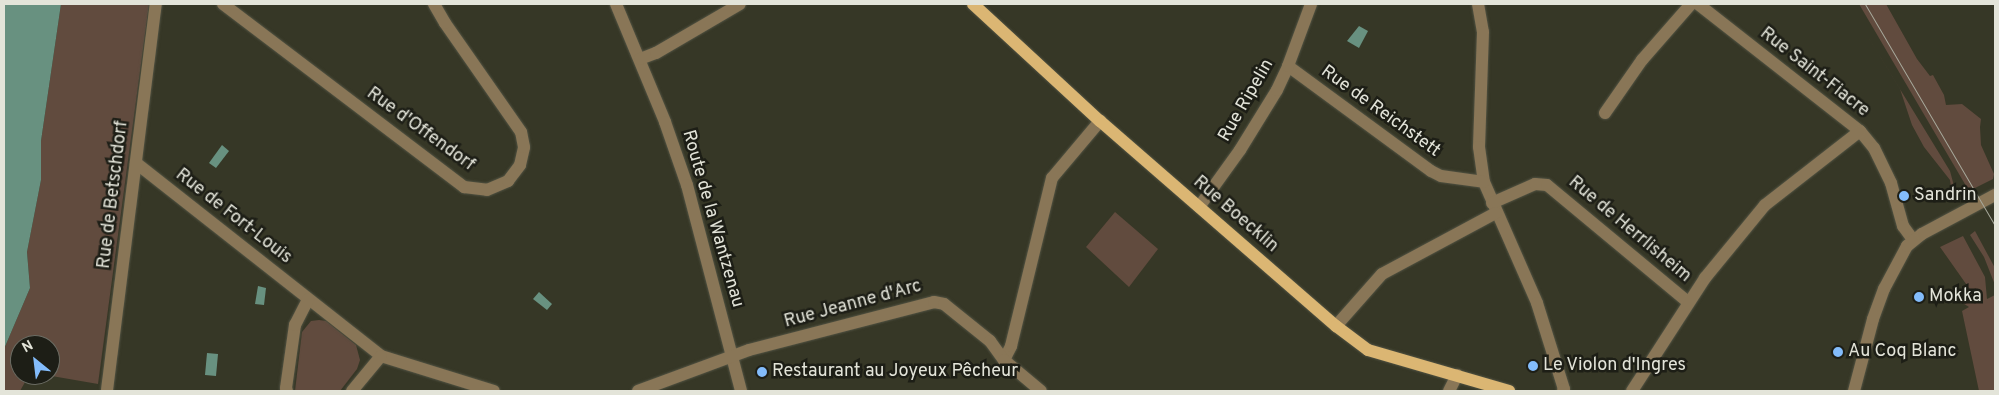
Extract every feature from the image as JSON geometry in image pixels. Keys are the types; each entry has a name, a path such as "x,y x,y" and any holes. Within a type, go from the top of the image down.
{"main road":[{"name":"Rue Boecklin","path":"974,4 1100,121 1336,326 1368,350 1509,391"}],"street":[{"name":"Rue de Betschdorf","path":"106,390 156,4"},
{"name":"Rue d'Offendorf","path":"223,4 464,187 488,190 508,180 520,165 524,147 521,132 444,23 434,4"},
{"name":"Route de la Wantzenau","path":"616,4 640,59 687,185 741,391"},
{"path":"640,59 656,53 740,4"},
{"name":"Rue Ripelin","path":"1199,207 1264,113 1288,66 1311,4"},
{"path":"1478,4 1483,32 1479,147 1484,182 1537,304 1564,389 1563,391"},
{"path":"1605,113 1642,60 1691,4"},
{"name":"Rue Saint-Fiacre","path":"1698,4 1860,130 1874,148 1891,183 1903,226 1913,240"},
{"name":"Rue de Reichstett","path":"1288,66 1431,171 1442,176 1484,182"},
{"path":"1004,360 1011,346 1052,178 1100,121"},
{"path":"1632,391 1704,278 1765,205 1860,130"},
{"name":"Rue de Fort-Louis","path":"136,163 381,356 494,391"},
{"name":"Rue de Herrlisheim","path":"1336,326 1382,274 1535,184 1547,185 1688,302"},
{"path":"1854,391 1863,352 1884,289 1903,253 1913,240 1995,195"},
{"path":"287,391 295,325 308,299"},
{"name":"Rue Jeanne d'Arc","path":"732,356 934,302 944,304 990,342 1004,360 1041,391"},
{"path":"352,391 381,356"},
{"path":"638,391 732,356"},
{"path":"1449,391 1457,375"}],"shaded area":[{"path":"4,4 61,4 41,141 41,180 27,252 30,288 4,349"},
{"path":"61,4 149,4 98,384 60,377 60,335 10,335 10,385 23,385 20,391 4,391 4,349 30,288 27,252 41,180 41,141"},
{"path":"1859,4 1886,4 1917,59 1930,76 1933,75 1944,95 1946,105 1962,104 1981,119 1981,145 1994,174 1993,179 1969,191"},
{"path":"1359,26 1368,31 1359,48 1347,41"},
{"path":"1900,89 1950,171 1957,197 1953,200 1950,180 1924,147 1912,125"},
{"path":"222,145 229,151 216,168 209,163"},
{"path":"1115,212 1158,249 1129,287 1086,247"},
{"path":"1975,231 1995,268 1995,285 1984,257 1970,235"},
{"path":"1963,236 1985,277 1987,299 1995,295 1995,391 1979,391 1962,311 1969,307 1961,302 1971,291 1940,247"},
{"path":"258,286 266,288 264,305 255,304"},
{"path":"539,292 552,304 547,310 533,299"},
{"path":"311,321 326,321 356,345 360,360 357,369 340,391 295,391 302,332"},
{"path":"207,353 218,354 216,376 205,375"}],"tram line":[{"path":"1865,4 1995,226"}],"place":[{"name":"Sandrin","path":"1904,196"},
{"name":"Mokka","path":"1919,297"},
{"name":"Au Coq Blanc","path":"1838,352"},
{"name":"Le Violon d'Ingres","path":"1533,366"},
{"name":"Restaurant au Joyeux Pêcheur","path":"762,372"}]}
